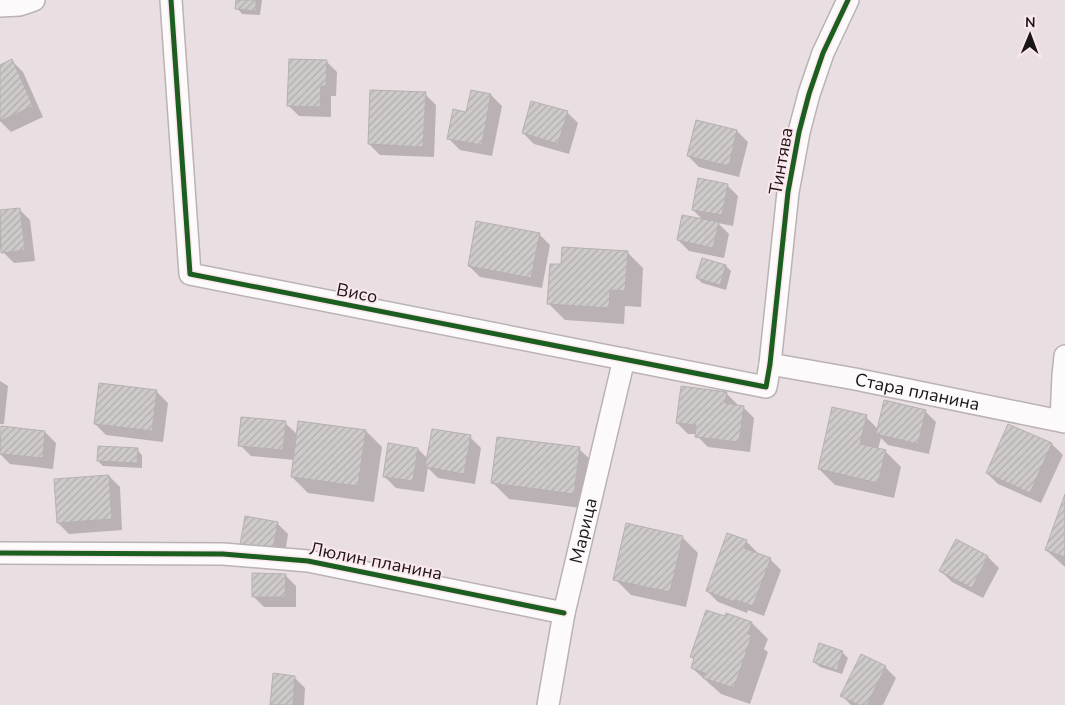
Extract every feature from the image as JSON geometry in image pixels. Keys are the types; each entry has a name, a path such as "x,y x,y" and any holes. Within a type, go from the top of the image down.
{"street":[{"path":"0,6 20,5 34,0"},
{"name":"Висо","path":"171,0 190,274 766,387 770,364"},
{"name":"Тинтява","path":"770,364 788,192 799,132 808,94 823,53 848,0"},
{"path":"1063,422 1062,376 1065,356"},
{"name":"Марица","path":"548,705 564,613 624,358"},
{"name":"Стара планина","path":"770,364 855,379 1063,422"},
{"name":"Люлин планина","path":"0,553 223,554 308,560 564,613"}],"building":[{"path":"236,0 256,0 256,11 235,9"},
{"path":"12,59 33,106 0,121 0,65"},
{"path":"289,59 327,60 326,86 321,86 320,107 287,106"},
{"path":"370,90 426,92 423,147 368,144"},
{"path":"471,90 491,94 482,145 447,139 453,109 466,112"},
{"path":"531,101 568,111 558,144 522,133"},
{"path":"696,120 737,130 729,166 687,156"},
{"path":"698,178 728,184 722,215 692,210"},
{"path":"20,208 25,250 1,253 0,210"},
{"path":"682,215 719,222 713,248 677,240"},
{"path":"476,221 540,233 531,278 468,266"},
{"path":"562,247 628,251 625,291 610,290 609,308 547,304 550,264 561,264"},
{"path":"702,258 726,265 720,285 696,278"},
{"path":"99,383 157,390 152,431 94,424"},
{"path":"681,386 727,392 725,403 744,406 739,442 695,437 696,425 676,423"},
{"path":"884,400 926,410 918,444 876,434"},
{"path":"832,407 867,415 860,444 886,450 878,483 818,469"},
{"path":"241,417 286,421 283,450 238,446"},
{"path":"298,421 366,430 358,486 291,477"},
{"path":"1008,424 1052,443 1030,493 986,473"},
{"path":"1,426 45,431 43,458 0,454"},
{"path":"432,429 471,435 464,474 425,467"},
{"path":"497,437 580,447 574,494 491,483"},
{"path":"388,443 418,448 413,481 383,477"},
{"path":"98,446 138,448 137,463 97,461"},
{"path":"109,475 112,519 57,523 54,479"},
{"path":"1065,494 1065,557 1045,550"},
{"path":"245,516 278,522 273,550 240,545"},
{"path":"626,523 683,536 670,592 613,580"},
{"path":"727,533 747,540 744,548 771,558 753,606 736,600 735,602 706,591"},
{"path":"956,539 988,556 972,588 939,571"},
{"path":"252,573 286,574 285,597 252,597"},
{"path":"706,610 725,616 726,613 752,622 748,634 752,635 734,688 703,678 705,673 691,668 694,658 690,657"},
{"path":"819,643 843,651 837,670 813,662"},
{"path":"861,654 886,666 867,705 859,705 840,696"},
{"path":"273,673 295,676 293,705 270,705"}],"cycle path":[{"path":"171,0 190,274 766,387 788,192 799,132 823,53 848,0"},
{"path":"0,553 223,554 308,561 564,613"}]}
